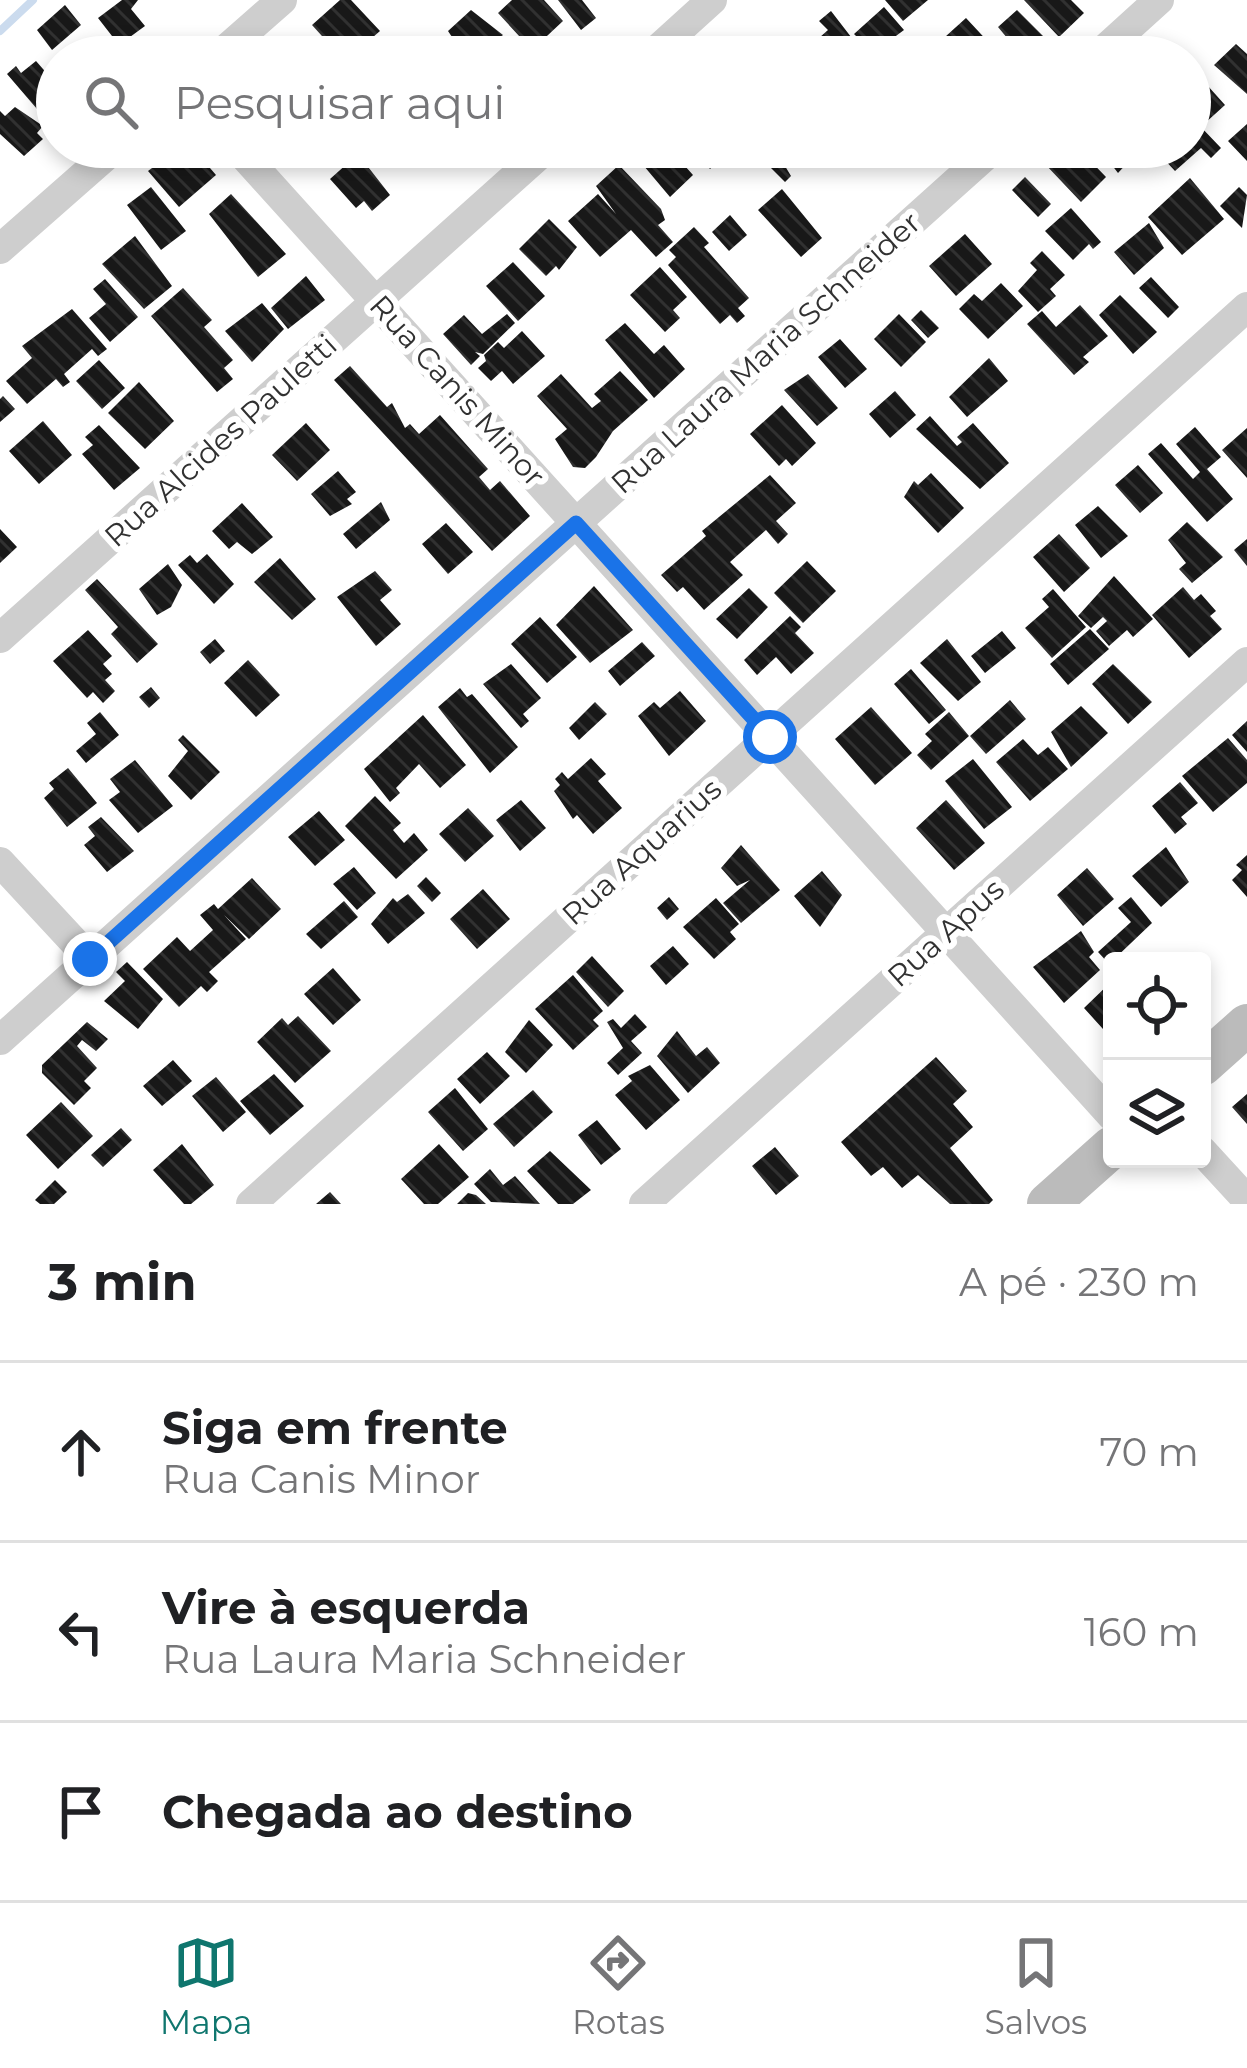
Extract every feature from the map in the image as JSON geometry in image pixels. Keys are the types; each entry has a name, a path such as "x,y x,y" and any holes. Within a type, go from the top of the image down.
{"main road":[{"path":"1208,1060 1247,1025"},
{"path":"1048,1204 1103,1155"}],"street":[{"path":"241,36 281,0"},
{"path":"672,36 712,0"},
{"path":"1119,36 1159,0"},
{"path":"0,249 92,168"},
{"name":"Rua Canis Minor","path":"255,168 1103,1106"},
{"name":"Rua Alcides Pauletti","path":"0,638 525,168"},
{"name":"Rua Laura Maria Schneider","path":"0,1040 972,168"},
{"name":"Rua Aquarius","path":"250,1204 1247,307"},
{"name":"Rua Apus","path":"644,1204 1247,662"},
{"path":"0,862 90,959"},
{"path":"1211,1161 1247,1200"}],"building":[{"path":"122,0 138,0 131,9 145,26 131,36 112,36 98,18"},
{"path":"340,0 351,0 380,31 374,36 322,36 312,25"},
{"path":"512,0 544,0 563,21 547,36 519,36 498,13"},
{"path":"558,0 582,0 596,18 581,30"},
{"path":"885,0 928,0 903,21"},
{"path":"1024,0 1071,0 1084,13 1058,36"},
{"path":"65,5 81,25 68,36 42,36 37,30"},
{"path":"884,7 904,30 896,36 854,34"},
{"path":"471,10 503,35 451,36 448,31"},
{"path":"1017,10 1043,36 1006,36 998,27"},
{"path":"831,11 850,36 821,36 828,30 819,21"},
{"path":"966,18 983,36 946,36"},
{"path":"1236,44 1247,54 1247,94 1214,65"},
{"path":"36,61 36,108 7,74 16,66 21,73"},
{"path":"1211,89 1225,105 1211,118"},
{"path":"15,107 36,121 36,145 24,156 0,134 0,111 5,116"},
{"path":"1247,124 1247,161 1228,141"},
{"path":"1211,138 1221,148 1211,158"},
{"path":"210,168 216,175 179,207 148,171"},
{"path":"342,168 369,168 390,195 372,211 364,201 356,208 330,179"},
{"path":"622,168 661,209 665,220 658,225 673,242 656,257 631,230 600,257 568,221 598,194 616,214 596,186"},
{"path":"646,168 687,168 693,175 670,197"},
{"path":"771,168 786,168 791,176 785,182"},
{"path":"1049,168 1097,168 1106,177 1081,202"},
{"path":"1025,177 1051,204 1038,217 1012,190"},
{"path":"1190,178 1224,219 1182,255 1148,217"},
{"path":"151,187 186,231 161,250 127,205"},
{"path":"1239,187 1247,195 1242,228 1220,206"},
{"path":"782,189 822,238 801,257 758,210"},
{"path":"231,194 286,254 258,277 209,214"},
{"path":"1071,208 1101,242 1093,249 1089,244 1073,260 1045,231"},
{"path":"730,215 747,235 729,251 712,232"},
{"path":"549,219 577,247 559,270 556,266 546,276 519,249"},
{"path":"1149,223 1164,248 1134,275 1114,252"},
{"path":"694,227 709,243 704,247 749,298 738,308 745,316 737,323 730,315 720,324 668,265 676,257 669,250"},
{"path":"965,234 992,264 956,296 929,266"},
{"path":"135,236 172,286 144,309 102,264"},
{"path":"1042,251 1065,275 1050,289 1056,296 1038,312 1018,291 1037,270 1030,263"},
{"path":"513,262 545,296 518,321 486,286"},
{"path":"660,267 687,297 673,310 680,318 665,332 630,295"},
{"path":"306,276 325,300 288,329 271,308"},
{"path":"1151,277 1179,307 1168,318 1139,288"},
{"path":"105,279 138,317 110,342 89,318 106,304 93,289"},
{"path":"1001,283 1023,306 988,339 959,309 974,294 982,301"},
{"path":"183,288 212,320 204,327 233,360 224,368 233,379 217,392 151,316"},
{"path":"1120,295 1157,332 1133,354 1099,315"},
{"path":"262,303 284,329 252,362 225,331"},
{"path":"1080,305 1108,336 1083,357 1089,362 1074,375 1027,324 1042,311 1056,327"},
{"path":"72,309 107,349 98,356 92,349 64,374 70,382 63,387 56,379 27,404 6,381 32,358 22,346"},
{"path":"921,310 939,328 928,338 911,320"},
{"path":"507,314 515,323 483,354 475,352 480,356 471,365 443,334 464,315 482,334"},
{"path":"899,314 926,342 901,367 874,339"},
{"path":"625,323 654,354 664,345 685,369 654,398 605,340"},
{"path":"522,331 545,356 513,384 502,371 491,381 478,368 486,361 484,355 498,342 504,348"},
{"path":"840,339 867,369 845,388 818,357"},
{"path":"989,358 1008,381 967,417 949,397"},
{"path":"99,360 125,388 102,409 76,381"},
{"path":"350,366 387,407 392,403 405,428 410,424 419,434 440,415 488,469 479,477 490,490 500,481 530,516 492,551 334,380"},
{"path":"620,371 648,400 613,431 585,468 573,467 555,439 567,429 537,396 561,374 592,408 601,401 594,394"},
{"path":"808,374 838,408 817,426 784,390"},
{"path":"139,382 174,421 145,449 108,413"},
{"path":"895,391 916,415 890,438 869,414"},
{"path":"3,396 15,409 0,422 0,399"},
{"path":"782,405 816,443 792,466 786,459 779,466 750,434"},
{"path":"930,416 957,446 962,442 957,437 973,423 1009,463 980,489 916,429"},
{"path":"43,421 72,455 39,484 9,451"},
{"path":"306,423 330,450 297,481 272,455"},
{"path":"99,425 140,468 114,490 82,454 93,445 85,437"},
{"path":"1195,427 1221,457 1207,469 1233,499 1207,522 1148,454 1161,443 1193,479 1200,472 1176,444"},
{"path":"1247,428 1247,478 1222,450"},
{"path":"1138,465 1163,493 1140,513 1115,485"},
{"path":"338,471 356,492 347,499 352,504 330,516 311,494"},
{"path":"931,473 964,508 938,533 904,497 914,481 918,485"},
{"path":"770,475 796,503 776,521 788,534 778,544 766,530 730,562 743,575 704,610 683,587 677,592 661,575 706,536 702,531"},
{"path":"381,502 390,520 356,549 343,534"},
{"path":"242,503 273,537 252,554 237,542 229,549 212,531"},
{"path":"1098,506 1128,536 1101,558 1075,525"},
{"path":"1187,522 1223,557 1192,583 1179,569 1186,563 1168,540"},
{"path":"446,523 473,552 448,574 422,544"},
{"path":"0,529 17,547 0,563"},
{"path":"1059,534 1090,568 1064,592 1033,557"},
{"path":"1247,539 1247,566 1234,550"},
{"path":"207,554 234,584 214,604 178,565 190,555 197,563"},
{"path":"280,558 316,599 292,620 254,582"},
{"path":"807,561 836,591 803,623 774,593"},
{"path":"168,564 182,585 171,607 157,615 139,589"},
{"path":"375,571 392,590 380,600 401,624 376,646 337,597"},
{"path":"1114,576 1153,619 1133,637 1127,630 1109,646 1096,631 1107,621 1103,617 1091,628 1078,616"},
{"path":"97,579 158,644 137,663 111,634 118,627 85,590"},
{"path":"594,586 633,630 590,663 556,625"},
{"path":"1183,587 1194,600 1201,594 1216,611 1210,616 1222,629 1189,658 1152,615"},
{"path":"749,588 768,607 737,639 716,619"},
{"path":"1053,589 1086,627 1052,658 1025,628 1049,607 1042,599"},
{"path":"790,616 801,627 795,633 814,653 791,674 776,657 757,675 744,660"},
{"path":"540,617 577,657 547,683 511,644"},
{"path":"1090,629 1109,649 1068,685 1050,664"},
{"path":"88,630 112,656 103,664 112,674 105,680 115,691 103,703 93,692 87,698 53,661"},
{"path":"1002,631 1016,648 985,673 971,656"},
{"path":"215,639 225,651 210,664 200,652"},
{"path":"947,639 981,682 958,701 920,663"},
{"path":"642,642 655,656 620,686 608,671"},
{"path":"248,660 280,695 256,717 224,683"},
{"path":"511,664 541,698 523,714 529,721 521,728 483,684"},
{"path":"1113,664 1152,702 1128,724 1092,684"},
{"path":"911,669 946,710 929,724 894,684"},
{"path":"151,687 160,698 149,708 139,697"},
{"path":"460,688 467,697 472,694 518,747 490,773 438,707"},
{"path":"680,691 706,721 669,756 638,716 654,702 660,708"},
{"path":"1010,700 1026,719 986,754 970,736"},
{"path":"595,702 607,714 579,740 569,728"},
{"path":"1081,706 1108,733 1071,767 1051,732"},
{"path":"871,707 912,753 875,785 835,739"},
{"path":"100,712 119,735 86,763 76,751 96,734 87,723"},
{"path":"949,712 969,736 931,770 917,755 932,741 925,734"},
{"path":"423,715 466,765 440,788 419,764 396,788 400,793 390,802 364,769"},
{"path":"1247,721 1247,752 1232,735"},
{"path":"183,735 220,772 191,800 168,776 188,751 178,740"},
{"path":"1228,738 1247,760 1247,783 1213,812 1182,776"},
{"path":"1023,739 1038,755 1048,747 1068,769 1030,801 996,762"},
{"path":"591,758 606,774 598,781 622,808 593,834 577,815 573,819 554,791 560,785 555,779 562,772 568,779"},
{"path":"973,759 1012,807 984,829 945,781"},
{"path":"135,760 173,806 138,833 109,800 120,792 110,779"},
{"path":"68,768 97,803 67,827 44,798 54,789 49,783"},
{"path":"1180,782 1198,803 1181,817 1187,824 1175,834 1152,806"},
{"path":"375,796 401,823 393,830 404,843 414,833 428,850 396,879 345,826"},
{"path":"521,800 546,828 520,851 496,820"},
{"path":"946,800 985,843 954,870 916,828"},
{"path":"468,808 494,836 465,862 439,834"},
{"path":"319,811 345,840 315,866 288,837"},
{"path":"101,817 134,851 107,872 84,845 95,836 88,827"},
{"path":"741,845 780,890 741,923 723,903 750,880 737,886 721,868"},
{"path":"1166,847 1189,882 1161,907 1132,876"},
{"path":"1247,855 1247,897 1232,880 1242,870 1236,865"},
{"path":"354,867 376,893 357,910 333,884"},
{"path":"1087,868 1114,899 1083,926 1057,895"},
{"path":"822,871 842,895 820,927 794,896"},
{"path":"426,877 441,893 432,902 417,886"},
{"path":"252,878 281,909 249,939 224,915 246,939 209,972 218,981 207,992 201,986 179,1007 143,969 177,937 190,951 213,930 200,915 214,904 218,909"},
{"path":"483,889 510,919 477,949 450,919"},
{"path":"408,894 425,913 388,944 371,924 393,898 397,902"},
{"path":"669,897 679,909 667,920 657,908"},
{"path":"1131,897 1152,923 1122,952 1103,952 1103,957 1098,952 1131,922 1118,908"},
{"path":"716,898 739,924 730,932 736,939 714,959 683,927"},
{"path":"344,901 358,917 321,949 306,934"},
{"path":"1081,931 1094,952 1089,957 1100,970 1064,1003 1033,967"},
{"path":"673,946 689,964 666,985 650,966"},
{"path":"592,956 624,991 608,1007 576,972"},
{"path":"127,962 163,999 138,1029 104,1001 125,981 116,972"},
{"path":"333,968 361,1000 333,1025 304,994"},
{"path":"573,975 603,1011 593,1020 599,1026 573,1050 535,1009"},
{"path":"1103,990 1103,1029 1084,1008"},
{"path":"635,1014 647,1027 631,1041 642,1053 618,1075 607,1063 623,1048 607,1022 613,1019 621,1028"},
{"path":"298,1016 331,1051 295,1083 257,1042 282,1018 288,1025"},
{"path":"529,1020 553,1045 526,1073 505,1052"},
{"path":"87,1022 108,1039 96,1051 82,1040 77,1046 97,1068 84,1081 91,1088 74,1105 42,1073 42,1065"},
{"path":"677,1031 696,1056 707,1047 720,1063 688,1093 657,1056"},
{"path":"487,1052 510,1076 480,1104 457,1079"},
{"path":"936,1057 967,1091 953,1104 973,1127 950,1148 993,1200 989,1204 950,1204 918,1175 902,1188 883,1167 871,1176 841,1142"},
{"path":"173,1060 192,1081 162,1106 143,1086"},
{"path":"650,1065 680,1100 646,1130 615,1095 632,1081 628,1076"},
{"path":"274,1074 304,1106 270,1135 240,1101"},
{"path":"216,1077 246,1112 223,1132 192,1096"},
{"path":"455,1088 488,1129 463,1151 428,1112"},
{"path":"533,1090 553,1112 514,1147 493,1124"},
{"path":"1247,1094 1247,1124 1232,1107"},
{"path":"61,1102 93,1136 58,1169 26,1135"},
{"path":"597,1120 621,1149 601,1165 578,1135"},
{"path":"121,1128 132,1140 103,1167 91,1155"},
{"path":"182,1144 214,1185 191,1204 184,1204 153,1170"},
{"path":"439,1144 469,1177 438,1204 424,1204 401,1179"},
{"path":"775,1147 799,1176 776,1195 752,1166"},
{"path":"550,1151 591,1190 573,1204 558,1204 527,1171"},
{"path":"490,1169 503,1185 515,1176 540,1204 491,1202 474,1184"},
{"path":"55,1180 67,1192 54,1204 40,1204 35,1200"},
{"path":"330,1192 341,1204 316,1204"},
{"path":"468,1193 476,1195 486,1204 457,1204"}],"waterway":[{"path":"0,31 33,0"}],"route":[{"path":"90,959 576,523 770,737"}]}
